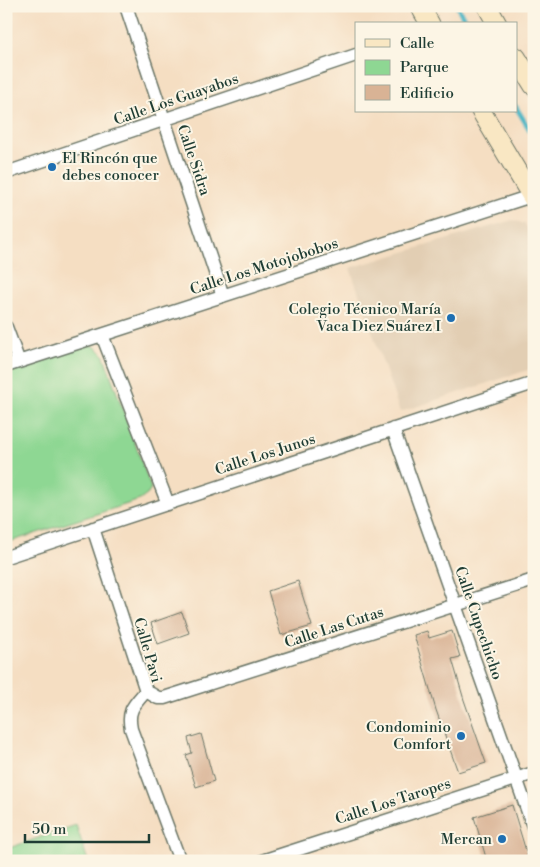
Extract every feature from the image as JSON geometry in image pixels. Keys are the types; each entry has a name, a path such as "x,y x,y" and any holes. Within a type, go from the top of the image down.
{"main road":[{"path":"420,6 429,22"},
{"path":"487,6 496,22"},
{"path":"518,60 534,86"},
{"path":"482,112 533,197"}],"street":[{"name":"Calle Sidra","path":"126,6 223,296"},
{"name":"Calle Los Guayabos","path":"6,173 355,55"},
{"name":"Calle Los Motojobobos","path":"12,364 533,197"},
{"path":"6,327 12,364"},
{"path":"102,335 168,504"},
{"name":"Calle Los Junos","path":"6,557 534,383"},
{"name":"Calle Cupechicho","path":"393,429 534,829"},
{"name":"Calle Pavi","path":"93,528 146,691 131,709 129,719 131,729 180,861"},
{"name":"Calle Las Cutas","path":"146,691 158,698 164,698 534,580"},
{"name":"Calle Los Taropes","path":"262,861 534,773"}],"shaded area":[{"name":"Colegio Técnico María Vaca Diez Suárez I","path":"513,220 525,224 534,239 534,368 400,412 350,268"}],"green space":[{"path":"89,344 103,354 151,488 148,494 140,500 6,543 6,371"},
{"path":"76,825 88,861 6,861 6,849"}],"building":[{"path":"298,581 312,626 281,635 268,591"},
{"path":"182,612 189,633 158,644 151,623"},
{"path":"427,631 429,638 452,631 460,657 452,659 486,763 458,772 436,710 414,635"},
{"path":"201,734 214,781 196,787 186,755 192,753 188,738"},
{"name":"Mercan","path":"512,805 529,861 487,861 474,817"}],"waterway":[{"path":"457,6 466,22"},
{"path":"518,110 534,137"}],"place":[{"name":"El Rincón que debes conocer","path":"52,167"},
{"name":"Colegio Técnico María Vaca Diez Suárez I","path":"451,318"},
{"name":"Condominio Comfort","path":"461,736"},
{"name":"Mercan","path":"502,839"}]}
